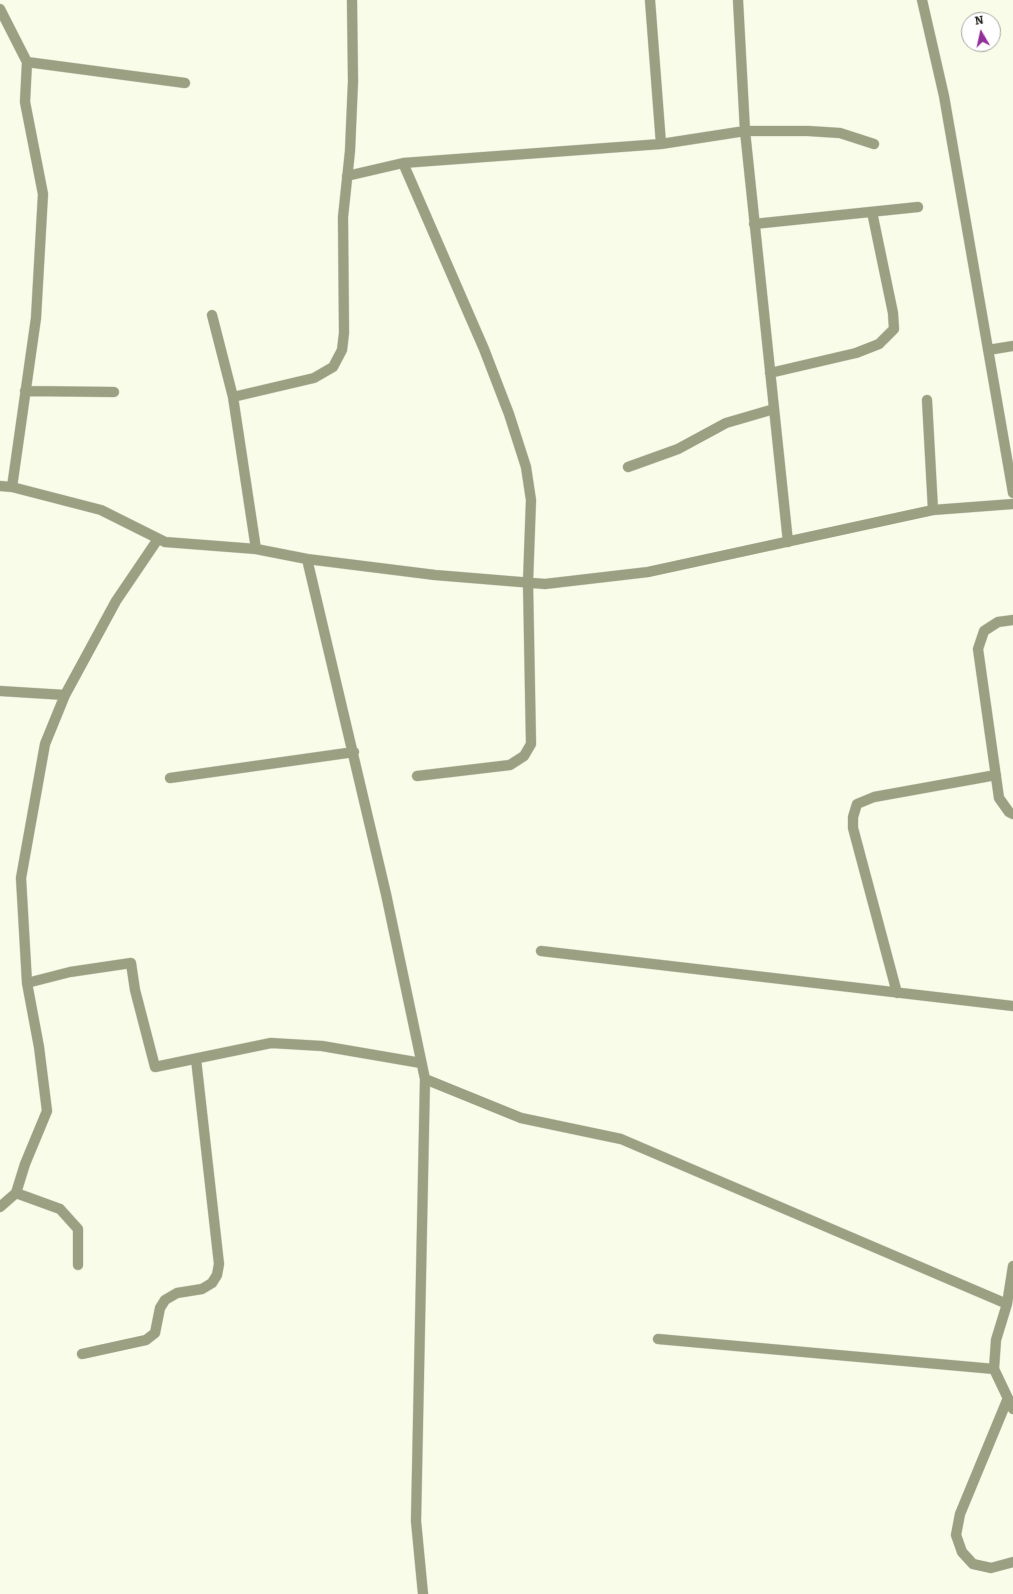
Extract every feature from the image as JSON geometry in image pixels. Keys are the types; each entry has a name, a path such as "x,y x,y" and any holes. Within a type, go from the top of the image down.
{"street":[{"path":"233,397 314,378 333,367 342,350 344,333 343,217 348,176 353,81 352,0"},
{"path":"650,0 661,144"},
{"path":"738,0 745,131 788,542"},
{"path":"922,0 944,96 1013,493"},
{"path":"0,9 26,62 25,102 43,194 36,318 12,487"},
{"path":"26,62 186,83"},
{"path":"348,176 403,163 661,144 745,131 808,131 840,134 874,144"},
{"path":"403,163 484,349 509,414 526,467 531,500 528,582 532,728 530,744 524,756 510,765 417,776"},
{"path":"754,224 918,207"},
{"path":"770,373 856,353 879,344 894,329 893,313 872,212"},
{"path":"212,315 233,397 256,549"},
{"path":"988,350 1013,346"},
{"path":"25,391 114,392"},
{"path":"927,400 933,510"},
{"path":"628,467 678,449 726,423 774,410"},
{"path":"0,486 12,487 100,510 165,542 256,549 308,559 435,575 546,584 648,572 933,510 1013,504"},
{"path":"0,1207 16,1193 24,1164 47,1111 39,1047 26,983 20,878 45,744 65,696 116,601 158,539"},
{"path":"308,559 386,894 425,1079 416,1521 423,1594"},
{"path":"1013,620 998,622 984,632 978,649 999,798 1009,812 1013,814"},
{"path":"0,691 65,696"},
{"path":"170,778 354,752"},
{"path":"897,993 853,828 853,816 858,804 874,797 996,775"},
{"path":"541,951 1013,1006"},
{"path":"26,983 70,972 131,963 135,990 155,1067 271,1043 295,1043 322,1046 421,1063"},
{"path":"82,1354 146,1340 155,1332 160,1308 164,1300 177,1293 202,1289 212,1283 217,1275 219,1264 196,1059"},
{"path":"425,1079 520,1118 622,1139 1007,1304"},
{"path":"16,1193 60,1209 78,1229 78,1265"},
{"path":"1013,1266 1007,1304 996,1340 994,1369 1013,1409"},
{"path":"658,1339 994,1369"},
{"path":"1008,1398 960,1514 956,1535 962,1552 972,1564 991,1568 1013,1562"}]}
